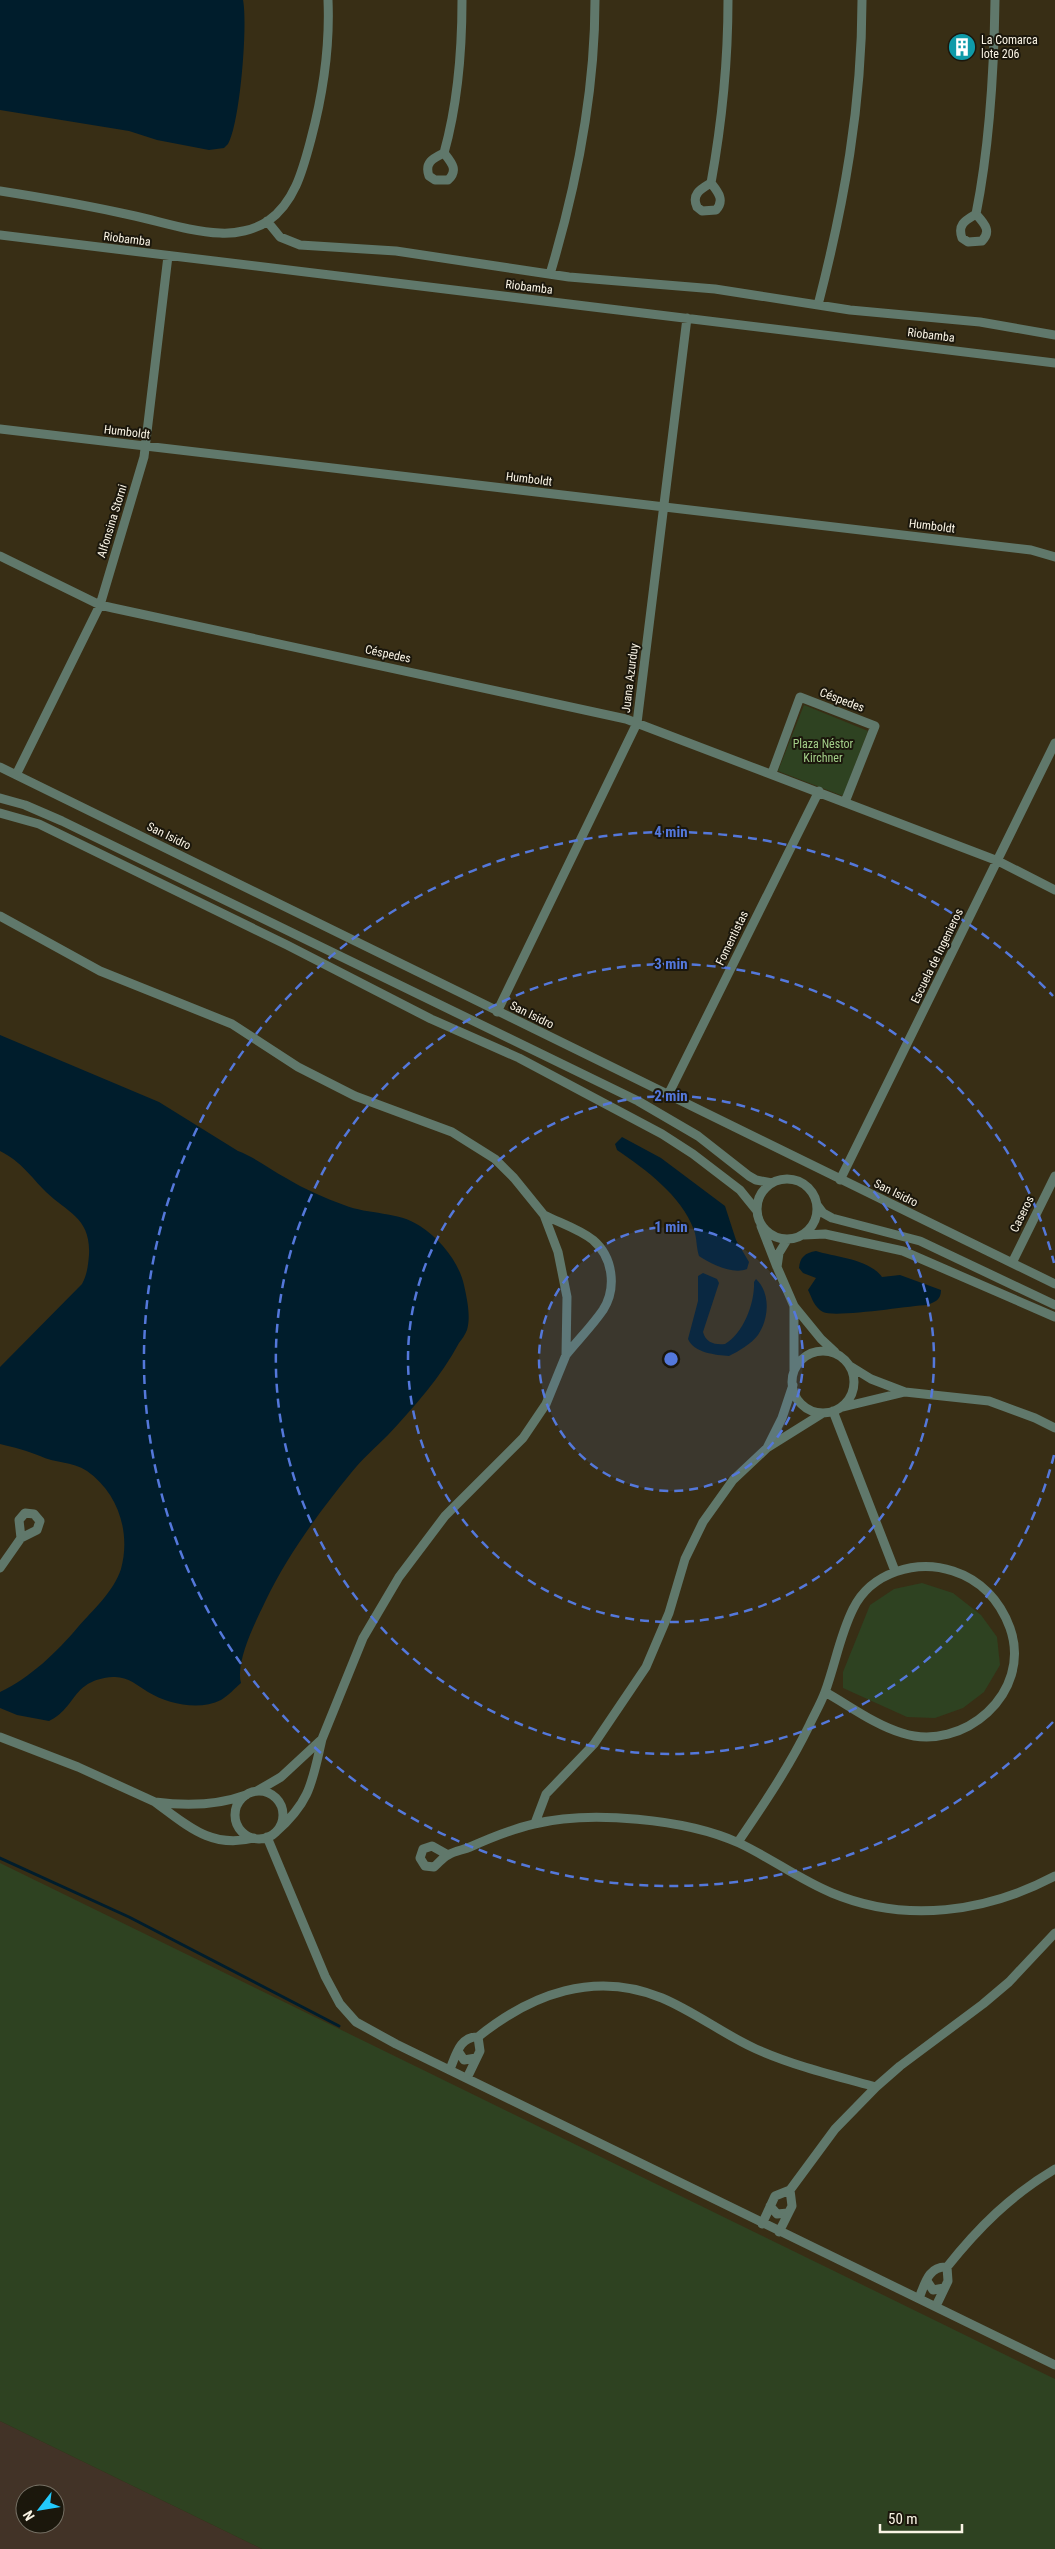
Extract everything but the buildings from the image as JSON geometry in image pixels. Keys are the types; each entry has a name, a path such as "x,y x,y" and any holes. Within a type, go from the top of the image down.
{"street":[{"path":"0,191 73,203 205,232 237,232 267,221 290,197 299,182 305,162 320,102 324,71 328,0"},
{"path":"444,153 460,69 462,0"},
{"path":"550,274 569,212 580,162 592,78 595,0"},
{"path":"711,183 726,86 728,0"},
{"path":"818,305 843,202 853,137 860,77 862,0"},
{"path":"976,214 991,103 995,0"},
{"path":"267,221 280,237 295,244 396,251 550,274 706,288 818,305 980,322 1055,334"},
{"name":"Riobamba","path":"0,235 1055,363"},
{"name":"Alfonsina Storni","path":"16,775 100,605 146,447 168,256"},
{"name":"Juana Azurduy","path":"497,1012 637,723 687,318"},
{"name":"Humboldt","path":"0,429 1031,550 1055,557"},
{"name":"Céspedes","path":"0,556 100,605 637,723 772,773 998,861 1055,890"},
{"name":"Céspedes","path":"772,773 800,697 875,726 845,802"},
{"name":"Escuela de Ingenieros","path":"840,1180 1055,743"},
{"name":"San Isidro","path":"0,767 1055,1284"},
{"name":"Fomentistas","path":"668,1095 819,792"},
{"path":"0,798 43,813 646,1106 698,1136 749,1176 756,1180 772,1183"},
{"path":"0,813 39,824 264,934 431,1019 493,1047 662,1134 693,1154 740,1190 757,1211"},
{"path":"39,824 43,813"},
{"path":"0,916 100,971 147,992 202,1010 232,1024 298,1068 355,1096 432,1123 466,1140 495,1159 514,1178 544,1215 564,1275 567,1298 566,1355"},
{"path":"264,934 270,923"},
{"path":"493,1047 499,1035"},
{"name":"Caseros","path":"1012,1262 1055,1176"},
{"path":"1055,1305 920,1241 832,1218 823,1213 814,1195 803,1183 787,1178 772,1183 760,1195 757,1211 759,1221 794,1306 821,1339 848,1364 871,1379 905,1392 989,1401 1035,1418 1055,1428"},
{"path":"804,1235 815,1222 818,1205"},
{"path":"0,1737 78,1766 155,1802 204,1835 222,1842 240,1842 267,1837 276,1832 296,1814 312,1783 322,1739 363,1638 399,1577 445,1516 506,1456 536,1422 546,1404 566,1355 603,1310 611,1286 611,1274 607,1258 592,1239 544,1215"},
{"path":"759,1221 770,1234 787,1240 804,1235 825,1234 903,1252 1055,1317"},
{"path":"777,1267 779,1253 787,1240"},
{"path":"767,1448 785,1410 793,1384 794,1306"},
{"path":"794,1374 802,1360 812,1354 823,1352 839,1356"},
{"path":"837,1410 851,1396 854,1385 853,1374 848,1364"},
{"path":"793,1384 796,1395 802,1404 812,1411 823,1413"},
{"path":"534,1823 546,1794 594,1744 646,1667 669,1613 685,1559 703,1522 733,1480 767,1448 823,1413 905,1392"},
{"path":"837,1410 896,1570"},
{"path":"0,1568 21,1538"},
{"path":"738,1842 787,1768 825,1692 853,1608 873,1585 896,1570 922,1566 949,1570 973,1580 992,1597 1007,1622 1013,1646 1011,1674 1000,1698 987,1715 967,1728 951,1735 919,1737 902,1734 825,1692"},
{"path":"155,1802 201,1805 232,1800 257,1791 281,1777 322,1739"},
{"path":"257,1791 274,1796 281,1807 282,1820 276,1832"},
{"path":"246,1795 237,1804 235,1817 243,1832 254,1838"},
{"path":"448,1855 534,1823 584,1818 648,1820 683,1826 738,1842 833,1894 897,1910 945,1910 978,1906 1033,1887 1055,1876"},
{"path":"267,1837 325,1976 340,2004 356,2022 396,2044 762,2224 936,2306 1055,2365"},
{"path":"762,2224 775,2196 790,2190 835,2129 876,2087 900,2066 983,2004 1009,1982 1055,1933"},
{"path":"450,2069 462,2042 467,2038 478,2037 511,2013 543,1997 593,1987 645,1992 670,2002 757,2050 876,2087"},
{"path":"467,2078 480,2045 478,2037"},
{"path":"458,2051 464,2060 476,2058"},
{"path":"936,2306 948,2281 947,2267 972,2235 991,2216 1031,2184 1055,2169"},
{"path":"779,2232 792,2206 790,2190"},
{"path":"770,2206 777,2214 788,2213"},
{"path":"919,2298 930,2272 935,2268 947,2267"},
{"path":"927,2282 933,2290 944,2288"}],"shaded area":[{"path":"0,2421 262,2549 0,2549"}],"green space":[{"name":"Plaza Néstor Kirchner","path":"804,705 868,731 843,796 778,771"},
{"path":"922,1583 953,1593 981,1615 997,1637 1000,1665 984,1692 963,1708 935,1718 907,1717 843,1688 843,1672 870,1605 894,1589"},
{"path":"0,1863 1055,2379 1055,2549 262,2549 0,2421"}],"water":[{"path":"0,0 243,0 244,51 242,74 236,116 228,144 224,148 209,150 157,140 129,131 0,110"},
{"path":"0,1035 159,1102 238,1151 315,1193 354,1208 393,1215 411,1221 435,1237 448,1252 458,1268 464,1285 469,1313 468,1325 452,1356 408,1414 355,1468 304,1535 283,1568 252,1630 241,1664 241,1683 224,1698 212,1703 184,1705 174,1703 148,1692 127,1679 113,1677 89,1683 58,1716 49,1721 17,1715 0,1708 0,1692 32,1672 52,1655 108,1593 121,1569 124,1541 123,1528 114,1502 107,1490 87,1471 75,1465 51,1460 0,1444 0,1367 82,1284 87,1270 89,1243 82,1224 70,1211 46,1192 20,1165 0,1151"},
{"path":"622,1137 661,1158 725,1206 736,1240 749,1262 747,1269 729,1270 699,1256 694,1230 681,1206 662,1184 617,1150 615,1144"},
{"path":"816,1251 860,1262 869,1266 882,1277 900,1275 941,1290 940,1296 935,1302 927,1305 842,1314 823,1312 815,1305 808,1290 816,1278 803,1273 799,1268 804,1256"},
{"path":"703,1273 717,1279 719,1283 703,1332 706,1339 714,1344 725,1344 732,1339 743,1325 753,1299 754,1282 756,1279 764,1291 767,1306 762,1329 741,1350 729,1356 700,1350 691,1344 688,1339 698,1301 698,1276"}],"waterway":[{"path":"0,1858 129,1917 339,2026"}],"place":[{"name":"La Comarca lote 206","path":"962,47"}]}
